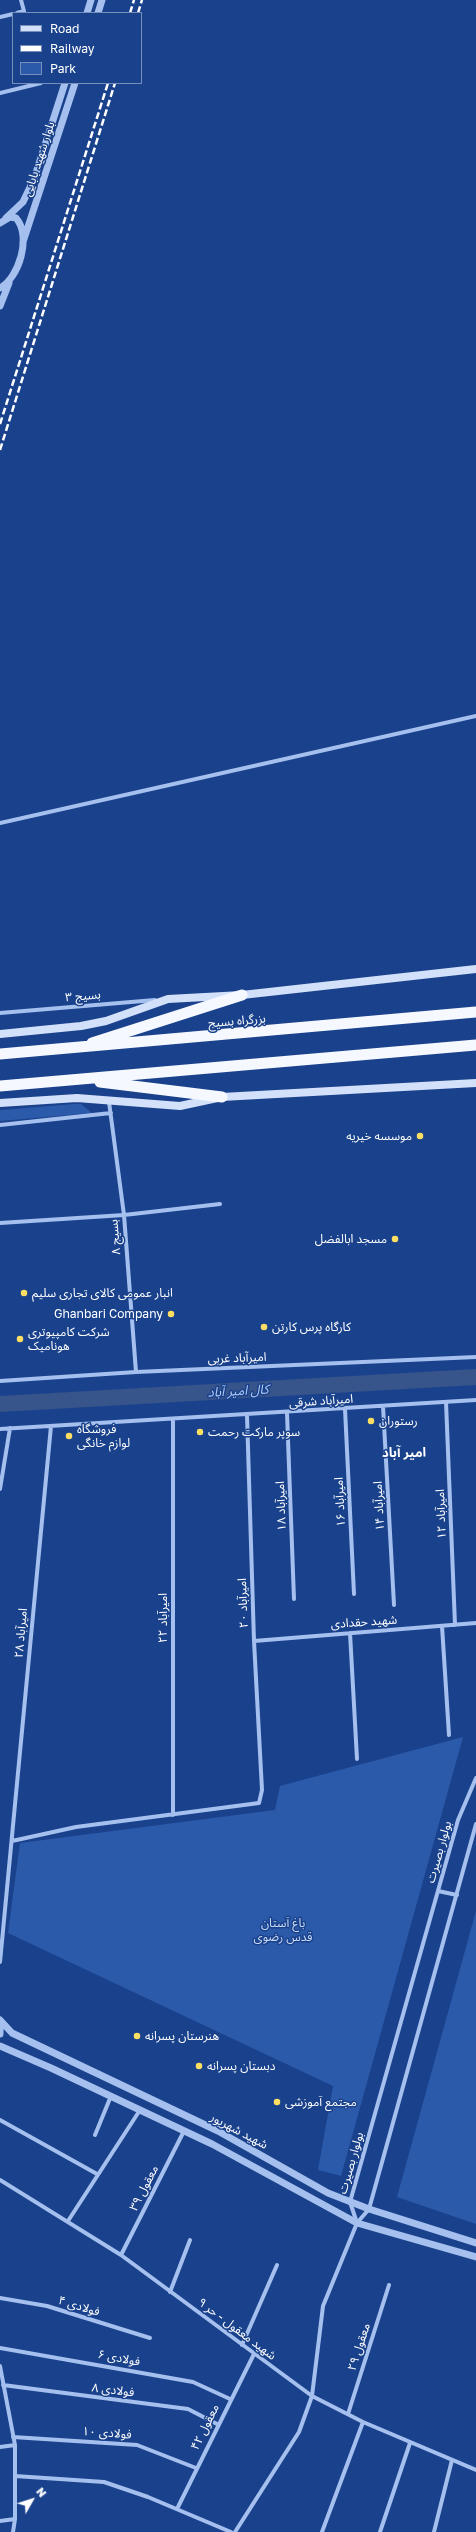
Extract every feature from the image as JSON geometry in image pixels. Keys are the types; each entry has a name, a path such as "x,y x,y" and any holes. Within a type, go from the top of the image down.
{"highway":[{"path":"72,1050 242,995"},
{"name":"بزرگراه بسیج","path":"0,1054 72,1050 476,1012"},
{"path":"0,1086 476,1045"},
{"path":"78,1079 222,1097"}],"main road":[{"path":"0,1034 81,1026 106,1021 168,999 242,995 476,969"},
{"path":"0,1103 77,1098 109,1102 180,1106 222,1097 476,1083"}],"street":[{"path":"20,12 24,11 21,0"},
{"path":"87,12 91,0"},
{"path":"98,12 102,0"},
{"path":"0,17 12,14"},
{"path":"0,93 37,84"},
{"name":"بلوار شهید بابایی","path":"0,223 23,202 34,179 65,84"},
{"name":"بلوار شهید بابایی","path":"9,281 19,262 23,242 75,84"},
{"path":"6,218 13,217 19,221 23,242"},
{"path":"0,288 9,281"},
{"path":"0,306 9,281"},
{"path":"0,823 476,716"},
{"name":"بسیج ۳","path":"0,1013 168,999"},
{"name":"بسیج ۸","path":"109,1102 124,1215 136,1372"},
{"path":"0,1125 111,1113"},
{"path":"0,1223 124,1215 220,1204"},
{"name":"امیرآباد غربی","path":"0,1381 136,1372 476,1358"},
{"name":"امیرآباد شرقی","path":"0,1429 173,1420 476,1400"},
{"name":"امیرآباد ۱۲","path":"446,1402 456,1625"},
{"name":"امیرآباد ۱۴","path":"383,1406 394,1605"},
{"name":"امیرآباد ۱۶","path":"345,1409 354,1594"},
{"name":"امیرآباد ۱۸","path":"287,1413 294,1599"},
{"name":"امیرآباد ۲۰","path":"173,1815 259,1803 262,1790 254,1641 247,1415"},
{"name":"امیرآباد ۲۲","path":"173,1420 173,1815"},
{"name":"امیرآباد ۲۸","path":"0,1962 51,1426"},
{"path":"0,1490 10,1428"},
{"name":"شهید حقدادی","path":"254,1641 476,1623"},
{"path":"442,1626 449,1735"},
{"path":"350,1633 357,1759"},
{"name":"بولوار بصیرت","path":"357,2223 350,2202 458,1820 476,1778"},
{"path":"12,1841 76,1827 173,1815"},
{"path":"235,2532 299,2432 312,2396 323,2306 357,2223 369,2209 476,1824"},
{"path":"438,1891 457,1895"},
{"path":"0,2019 0,2034"},
{"name":"شهید شهریور","path":"0,2019 12,2033 218,2131 328,2193 369,2209 476,2243"},
{"name":"شهید شهریور","path":"0,2046 184,2131 357,2223 476,2258"},
{"path":"95,2135 111,2096"},
{"path":"68,2221 97,2174 140,2110"},
{"path":"0,2120 97,2174"},
{"name":"معقول ۳۹","path":"121,2255 184,2131"},
{"name":"شهید معقول - حر ۹","path":"0,2180 121,2255 312,2396 363,2422 476,2470"},
{"path":"170,2292 190,2240"},
{"path":"242,2345 277,2265"},
{"name":"معقول ۲۹","path":"348,2414 389,2285"},
{"name":"فولادی ۴","path":"0,2298 47,2306 150,2338"},
{"name":"فولادی ۶","path":"0,2348 193,2382 230,2399"},
{"name":"معقول ۴۲","path":"177,2509 217,2424 254,2354"},
{"path":"0,2366 3,2385 2,2394 15,2445 15,2518 12,2532"},
{"name":"فولادی ۸","path":"3,2385 188,2409 217,2424"},
{"path":"322,2532 363,2422"},
{"name":"فولادی ۱۰","path":"13,2437 137,2445 196,2468"},
{"path":"380,2532 410,2443"},
{"path":"0,2447 15,2445"},
{"path":"434,2532 452,2460"},
{"path":"15,2476 104,2482 177,2509 230,2532"},
{"path":"0,2521 15,2518"}],"green space":[{"path":"81,1104 92,1113 0,1121 0,1110"},
{"name":"باغ آستان قدس رضوی","path":"463,1737 341,2176 318,2170 333,2086 8,1933 20,1843 275,1810 280,1786"},
{"path":"476,1911 476,2224 397,2197"}],"waterway":[{"name":"کال امیر آباد","path":"0,1404 476,1377"}],"railway":[{"path":"130,12 134,0"},
{"path":"138,12 142,0"},
{"path":"0,424 108,84"},
{"path":"0,450 115,84"}],"place":[{"name":"موسسه خیریه","path":"420,1136"},
{"name":"مسجد ابالفضل","path":"395,1239"},
{"name":"انبار عمومی کالای تجاری سلیم","path":"24,1293"},
{"name":"Ghanbari Company","path":"171,1314"},
{"name":"کارگاه پرس کارتن","path":"264,1327"},
{"name":"شرکت کامپیوتری هونامیک","path":"20,1339"},
{"name":"رستوران","path":"371,1421"},
{"name":"سوپر مارکت رحمت","path":"200,1432"},
{"name":"فروشگاه لوازم خانگی","path":"69,1436"},
{"name":"هنرستان پسرانه","path":"137,2036"},
{"name":"دبستان پسرانه","path":"199,2066"},
{"name":"مجتمع آموزشی","path":"277,2102"}],"district":[{"name":"امیر آباد","path":"404,1453"}]}
